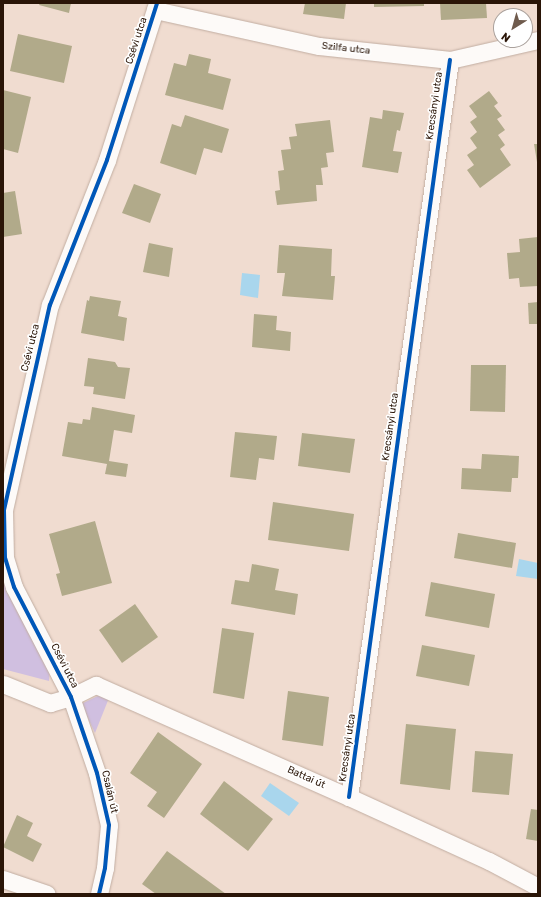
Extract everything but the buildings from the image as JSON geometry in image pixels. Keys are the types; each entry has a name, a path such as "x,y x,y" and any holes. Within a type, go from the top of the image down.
{"street":[{"name":"Szilfa utca","path":"156,7 319,46 450,60 538,40"},
{"name":"Csévi utca","path":"71,697 14,587 5,558 4,510 50,305 107,160 156,7"},
{"name":"Krecsányi utca","path":"349,797 450,60"},
{"path":"3,684 50,703 71,697"},
{"name":"Battai út","path":"71,697 96,685 349,797 489,861 538,887"},
{"name":"Csalán út","path":"71,697 97,773 109,825 105,868 99,894"},
{"path":"3,879 48,894"}],"shaded area":[{"path":"3,573 50,666 49,681 3,669"},
{"path":"100,695 109,698 95,733 81,704"}],"water":[{"path":"242,273 260,275 258,298 240,295"},
{"path":"519,559 538,563 538,579 516,576"},
{"path":"270,783 299,803 289,816 261,796"}],"cycle path":[{"path":"99,894 105,868 109,825 97,773 71,697 14,587 5,558 4,510 50,305 107,160 157,3"},
{"path":"349,797 450,60"}]}
